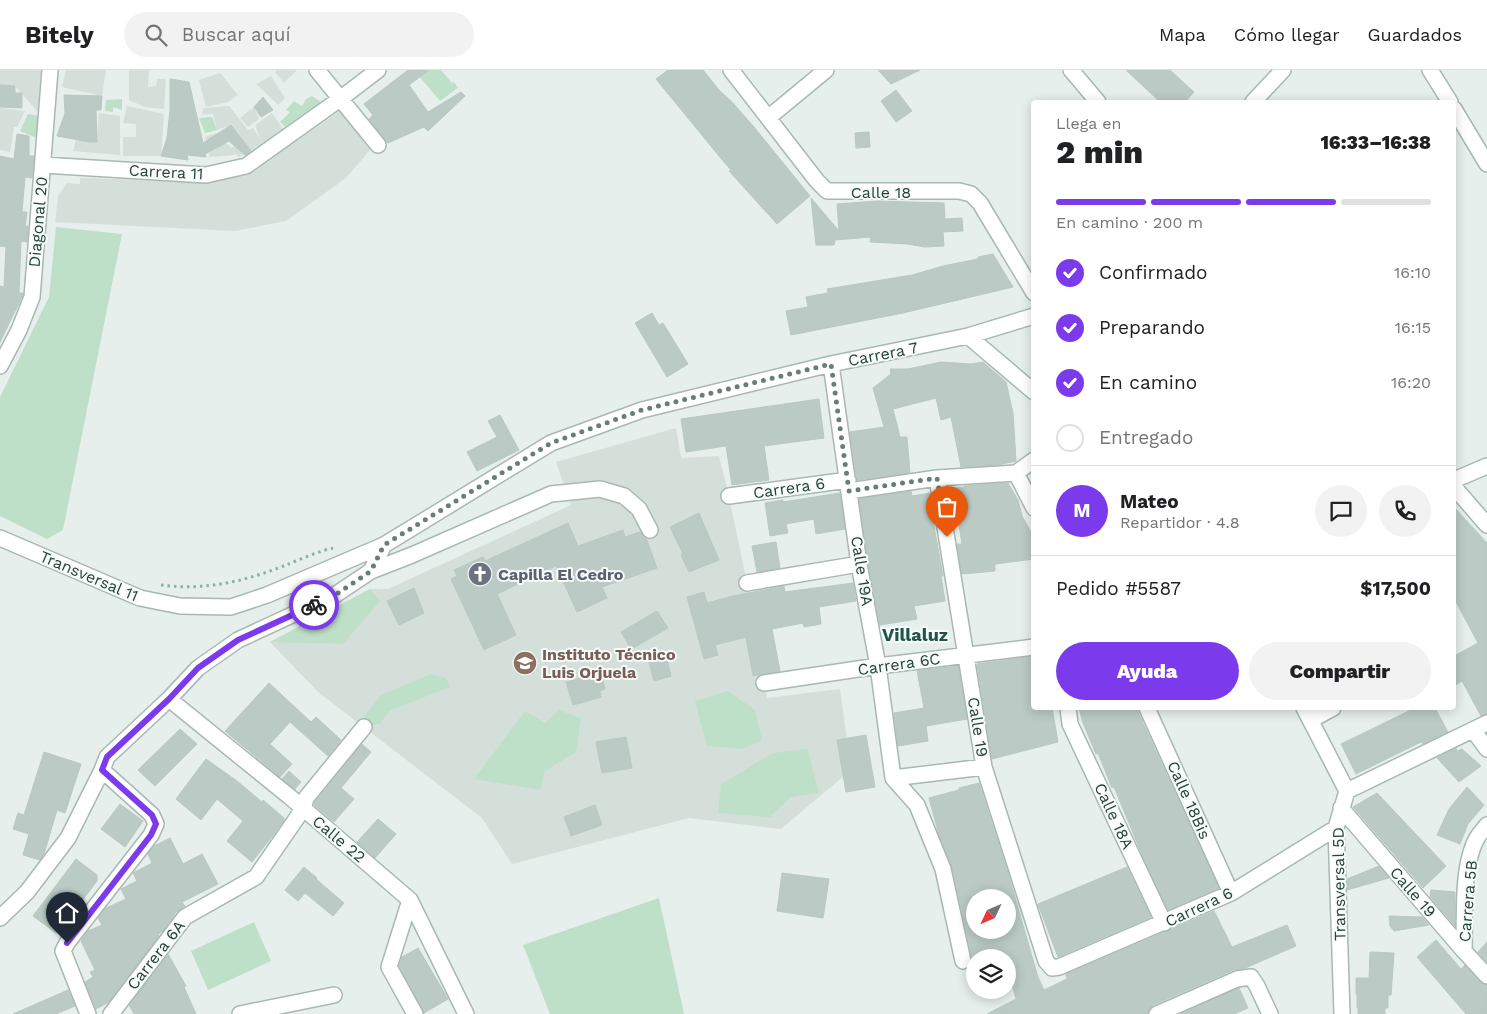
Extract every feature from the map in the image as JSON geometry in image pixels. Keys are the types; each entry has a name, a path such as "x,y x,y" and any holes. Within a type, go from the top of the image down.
{"street":[{"name":"Diagonal 20","path":"0,366 19,330 32,297 50,70"},
{"path":"317,70 378,145"},
{"name":"Carrera 11","path":"42,165 206,175 246,166 378,70"},
{"name":"Calle 18","path":"731,70 816,181 827,191 959,191 971,194 980,203 1031,288"},
{"path":"768,118 826,70"},
{"path":"1071,70 1096,100"},
{"path":"1255,100 1284,70"},
{"path":"1430,70 1449,100"},
{"path":"1456,112 1487,164"},
{"name":"Carrera 7","path":"180,606 231,608 267,595 384,545 551,443 642,410 831,364 968,336 1031,317"},
{"path":"968,336 1031,389"},
{"name":"Calle 19A","path":"831,364 859,564 878,666 893,778"},
{"path":"1031,462 1016,473 1031,502"},
{"path":"1456,479 1487,466"},
{"name":"Carrera 6","path":"730,496 848,485 1016,473"},
{"name":"Calle 19","path":"937,478 984,767 1046,961 1052,968"},
{"path":"0,918 27,892 68,838 107,757 169,699 198,668 238,640 335,595 371,571 551,494 600,489 624,496 639,510 650,530"},
{"path":"1456,489 1487,525"},
{"name":"Transversal 11","path":"0,538 140,598 180,606"},
{"path":"371,571 384,545"},
{"path":"747,583 859,564"},
{"name":"Carrera 6C","path":"764,683 878,666 1031,647"},
{"name":"Calle 22","path":"169,699 410,900 466,1014"},
{"name":"Calle 18A","path":"1068,710 1070,724 1164,923"},
{"name":"Calle 18Bis","path":"1148,710 1231,893"},
{"path":"1325,710 1308,714 1347,791 1487,723"},
{"name":"Carrera 6A","path":"111,1014 185,917 256,877 303,809 306,798 364,727"},
{"path":"1473,730 1487,749"},
{"path":"893,778 984,767"},
{"path":"88,1014 63,951 67,943 151,835 156,824 152,815 102,770"},
{"path":"893,778 917,805 943,869 963,961"},
{"name":"Transversal 5D","path":"1342,1014 1336,828 1347,791"},
{"name":"Calle 19","path":"1341,808 1487,976"},
{"name":"Carrera 5B","path":"1464,951 1466,888 1469,862 1477,838 1487,825"},
{"name":"Carrera 6","path":"1052,968 1059,967 1231,893 1336,828"},
{"path":"410,900 389,967 415,1014"},
{"path":"1157,1014 1237,979 1251,977 1270,1014"},
{"path":"240,1014 334,994"}],"path":[{"path":"159,584 177,587 215,586 268,572 330,549 339,548"}],"shaded area":[{"path":"0,70 41,70 38,112 15,86 0,85"},
{"path":"66,70 106,70 102,96 62,87"},
{"path":"129,70 149,70 148,87 156,86 157,79 166,79 164,109 145,107 129,100"},
{"path":"277,70 297,70 284,83 275,72"},
{"path":"220,73 238,95 228,102 206,107 199,80"},
{"path":"271,76 285,98 278,105 256,84"},
{"path":"127,106 164,114 161,156 123,156 123,137 136,137 136,124 123,123"},
{"path":"229,106 248,130 253,128 260,139 255,125 272,113 283,129 239,157 234,152 235,155 210,157 205,137 217,133 220,142 229,145 231,148 243,140 232,125 217,130 213,114 202,115 203,108"},
{"path":"254,107 259,119 248,127 240,118"},
{"path":"0,108 25,111 17,127 14,127 10,152 0,150"},
{"path":"340,111 370,150 346,178 286,221 235,231 55,222 58,196 67,183 80,184 80,178 182,181 245,176"},
{"path":"99,113 120,116 120,155 73,151 76,139 97,141"},
{"name":"Instituto Técnico Luis Orjuela","path":"676,428 681,458 719,456 747,583 767,698 840,689 851,770 781,829 689,818 512,864 482,818 318,692 270,642 370,589 388,589 571,505 556,462"}],"green space":[{"path":"428,70 441,70 458,88 440,101 419,76"},
{"path":"312,96 321,102 285,127 280,122 290,112 286,110 294,101 302,106 306,99"},
{"path":"122,99 122,110 113,107 113,112 105,111 106,100"},
{"path":"28,114 40,116 37,138 20,131"},
{"path":"212,117 217,130 205,133 199,118"},
{"path":"56,227 122,234 63,530 47,539 0,516 0,397 49,297"},
{"path":"370,589 380,601 343,644 270,642"},
{"path":"431,674 446,678 450,687 389,711 380,724 357,726 381,695"},
{"path":"728,691 755,710 762,740 742,749 707,746 695,701"},
{"path":"559,710 581,718 576,752 544,772 541,790 474,779 525,711 545,723"},
{"path":"808,749 819,793 791,797 770,817 718,813 721,784 773,753"},
{"path":"659,898 684,1014 550,1014 523,945"},
{"path":"254,922 271,961 208,990 191,951"}],"building":[{"path":"408,70 429,70 409,85 428,112 461,92 465,96 428,131 424,127 388,143 369,119 373,115 364,104"},
{"path":"668,70 703,70 754,127 810,196 777,224 729,171 731,170 656,79"},
{"path":"878,70 920,70 891,84"},
{"path":"1126,70 1170,70 1194,92 1187,100 1158,100"},
{"path":"170,79 189,82 203,143 231,125 251,151 245,155 229,141 205,154 206,157 187,155 188,160 161,156 167,138 170,110"},
{"path":"0,85 15,86 15,93 22,93 22,108 0,107"},
{"path":"896,90 912,111 896,122 881,101"},
{"path":"64,95 102,96 101,110 96,110 97,142 57,136 65,113"},
{"path":"263,97 273,110 261,117 254,107"},
{"path":"869,132 870,147 856,148 855,133"},
{"path":"17,134 29,136 29,156 34,156 32,178 25,177 22,212 27,212 25,226 28,226 27,242 21,241 19,293 23,293 23,295 0,342 0,286 4,287 6,247 0,246 0,156 14,159"},
{"path":"811,198 839,231 837,204 877,201 944,203 945,219 962,218 963,231 943,232 944,246 924,247 908,244 870,242 871,237 835,240 834,245 816,245"},
{"path":"993,254 1013,287 903,313 791,335 786,311 808,307 806,297 828,293 827,289 912,275"},
{"path":"652,313 659,325 663,323 688,364 667,377 635,323"},
{"path":"941,362 971,364 983,362 1006,382 1013,413 1016,461 998,465 961,467 951,417 941,420 936,398 893,409 900,437 907,437 910,473 857,480 850,432 884,427 873,388 891,374 890,369 908,369"},
{"path":"819,399 824,438 764,446 769,480 732,485 726,446 686,452 681,419"},
{"path":"500,415 519,450 477,471 467,452 497,437 488,421"},
{"path":"1008,483 1018,500 1022,516 1031,532 1031,559 995,564 995,571 962,574 957,544 962,544 956,507 951,508 948,489"},
{"path":"911,491 912,496 930,493 945,601 914,606 917,619 880,625 859,499"},
{"path":"840,493 845,529 816,534 814,519 786,524 788,533 770,536 765,503"},
{"path":"1456,509 1487,543 1487,714 1481,716 1462,681 1456,685 1456,655 1478,643 1456,602"},
{"path":"699,513 719,560 689,572 670,527"},
{"path":"568,523 578,546 623,530 625,537 640,532 646,538 657,568 602,587 607,598 577,612 556,566 497,594 516,635 484,650 451,579 457,576 454,570 483,557 485,561"},
{"path":"776,542 780,568 757,572 752,546"},
{"path":"853,583 856,601 819,607 821,624 804,627 803,623 772,629 780,671 753,676 746,637 715,645 718,655 704,659 687,597 704,592 707,603 784,586 785,592"},
{"path":"414,588 424,613 399,625 387,601"},
{"path":"657,611 668,628 635,647 630,647 621,632"},
{"path":"666,655 671,676 654,681 648,659"},
{"path":"1031,656 1031,710 1052,710 1058,742 992,759 977,664"},
{"path":"958,666 967,719 926,726 928,741 898,746 894,713 924,708 917,671"},
{"path":"591,675 593,678 601,675 605,689 600,691 601,697 573,705 566,682"},
{"path":"269,683 311,722 316,717 341,740 328,756 290,722 270,744 292,764 280,777 225,731"},
{"path":"1080,710 1138,710 1219,888 1168,910 1143,857 1114,787 1112,788 1083,723"},
{"path":"1411,710 1436,710 1448,732 1423,744 1421,742 1356,774 1341,744"},
{"path":"180,729 197,744 155,786 138,770"},
{"path":"866,735 875,787 846,792 837,740"},
{"path":"626,737 632,768 602,773 596,742"},
{"path":"362,744 371,752 341,788 354,799 334,822 314,805 315,802"},
{"path":"1456,748 1457,751 1462,749 1481,766 1459,782 1437,758"},
{"path":"44,752 81,764 65,813 57,810 44,854 40,860 23,855 29,834 13,829 18,813 24,815"},
{"path":"206,759 262,802 263,800 284,818 252,862 227,841 243,821 217,799 201,820 176,799"},
{"path":"289,771 301,782 295,789 282,779"},
{"path":"979,783 1013,889 966,889 966,931 952,867 939,835 929,798 959,790 959,788"},
{"path":"1467,787 1484,805 1468,824 1460,844 1437,835 1449,809"},
{"path":"1377,793 1446,866 1423,888 1353,807"},
{"path":"120,804 143,821 125,847 101,829"},
{"path":"595,805 602,825 571,836 564,817"},
{"path":"378,819 396,834 375,858 357,842"},
{"path":"170,838 183,864 202,854 218,884 182,902 185,906 176,912 163,931 158,934 159,936 109,1002 96,1009 85,982 93,977 90,972 95,970 81,941 88,931 102,925 98,918 106,908 126,899 121,889 137,881 133,873 152,863 148,854 154,846"},
{"path":"76,859 97,875 97,881 56,933 33,916"},
{"path":"1379,866 1389,878 1347,890 1347,879"},
{"path":"304,867 344,903 333,916 305,893 298,901 285,890"},
{"path":"1127,867 1151,917 1058,957 1038,904"},
{"path":"782,873 829,879 823,918 777,911"},
{"path":"1431,890 1455,892 1455,926 1430,897"},
{"path":"1016,901 1038,977 1044,990 1067,979 1066,974 1214,911 1232,947 1287,925 1296,946 1243,969 1233,970 1153,1005 1149,1009 1148,1014 987,1014 1016,999 1016,949 970,949 968,939 1016,939"},
{"path":"1389,916 1422,917 1429,925 1394,931 1390,926"},
{"path":"1436,940 1461,969 1465,965 1480,982 1487,985 1487,1014 1466,1014 1417,957"},
{"path":"1487,942 1487,962 1478,952"},
{"path":"418,948 448,999 424,1013 399,966 402,957"},
{"path":"1370,952 1394,953 1391,995 1388,995 1388,1008 1385,1008 1385,1014 1358,1014 1356,978 1369,978"},
{"path":"168,954 186,986 184,987 196,1014 134,1014 129,1005"},
{"path":"1239,988 1248,1008 1234,1014 1180,1014"},
{"path":"68,990 75,1006 56,1014 13,1014"}],"way so far":[{"path":"314,605 335,595 371,571 384,545 551,443 642,410 831,364 849,491 937,478 947,537"}],"place":[{"name":"Capilla El Cedro","path":"480,574"},
{"name":"Instituto Técnico Luis Orjuela","path":"525,663"}],"district":[{"name":"Villaluz","path":"915,634"}],"route":[{"path":"67,943 151,835 156,824 152,815 102,770 107,757 169,699 198,668 238,640 314,605"}]}
